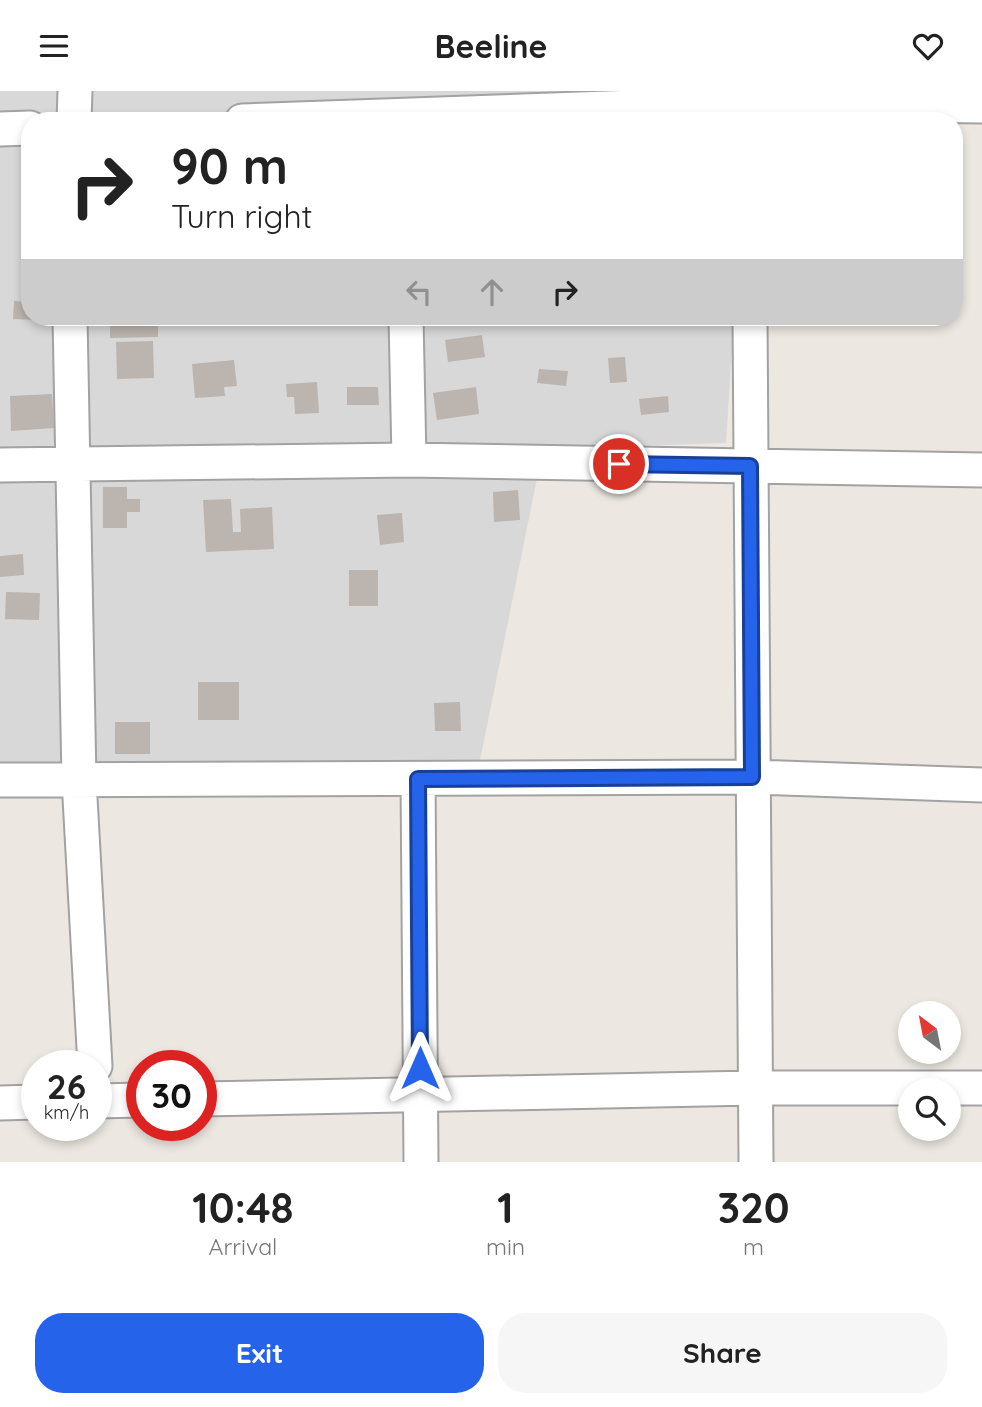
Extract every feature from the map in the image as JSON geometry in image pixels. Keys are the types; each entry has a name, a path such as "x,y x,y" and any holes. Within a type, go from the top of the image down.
{"street":[{"path":"74,112 75,91"},
{"path":"452,112 551,100 749,105 982,106"},
{"path":"0,129 21,128"},
{"path":"70,326 79,780 94,1050"},
{"path":"406,326 409,460"},
{"path":"750,326 756,1162"},
{"path":"0,465 409,460 982,470"},
{"path":"0,780 752,777 982,785"},
{"path":"418,779 421,1162"},
{"path":"217,1099 754,1088 982,1089"},
{"path":"0,1103 21,1102"}],"shaded area":[{"path":"0,91 750,91 749,112 21,112 21,326 733,326 726,443 543,449 475,785 0,771"}],"building":[{"path":"14,301 21,301 21,319 13,319"},
{"path":"110,326 158,326 158,337 110,338"},
{"path":"482,335 485,357 448,362 445,340"},
{"path":"153,341 154,378 117,379 116,342"},
{"path":"625,357 627,382 610,383 608,358"},
{"path":"234,360 237,386 224,387 225,396 195,398 192,364"},
{"path":"539,369 568,371 566,386 537,383"},
{"path":"317,382 319,413 295,414 294,397 287,397 286,384"},
{"path":"347,387 378,387 379,405 347,405"},
{"path":"476,387 479,414 437,420 433,393"},
{"path":"52,394 54,428 11,431 10,396"},
{"path":"668,396 669,412 641,415 639,399"},
{"path":"103,487 127,487 127,499 140,499 140,512 127,512 127,528 103,528"},
{"path":"518,490 520,520 494,522 493,492"},
{"path":"231,499 233,532 241,532 240,509 272,507 274,549 206,552 203,500"},
{"path":"402,513 404,542 380,545 377,515"},
{"path":"23,554 24,575 0,577 0,556"},
{"path":"349,570 378,570 378,606 349,606"},
{"path":"6,592 40,593 39,620 5,619"},
{"path":"198,682 239,682 239,720 198,720"},
{"path":"460,702 461,731 435,731 434,703"},
{"path":"115,722 150,722 150,754 115,754"}],"route":[{"path":"420,1068 418,779 752,777 750,466 619,464"}]}
